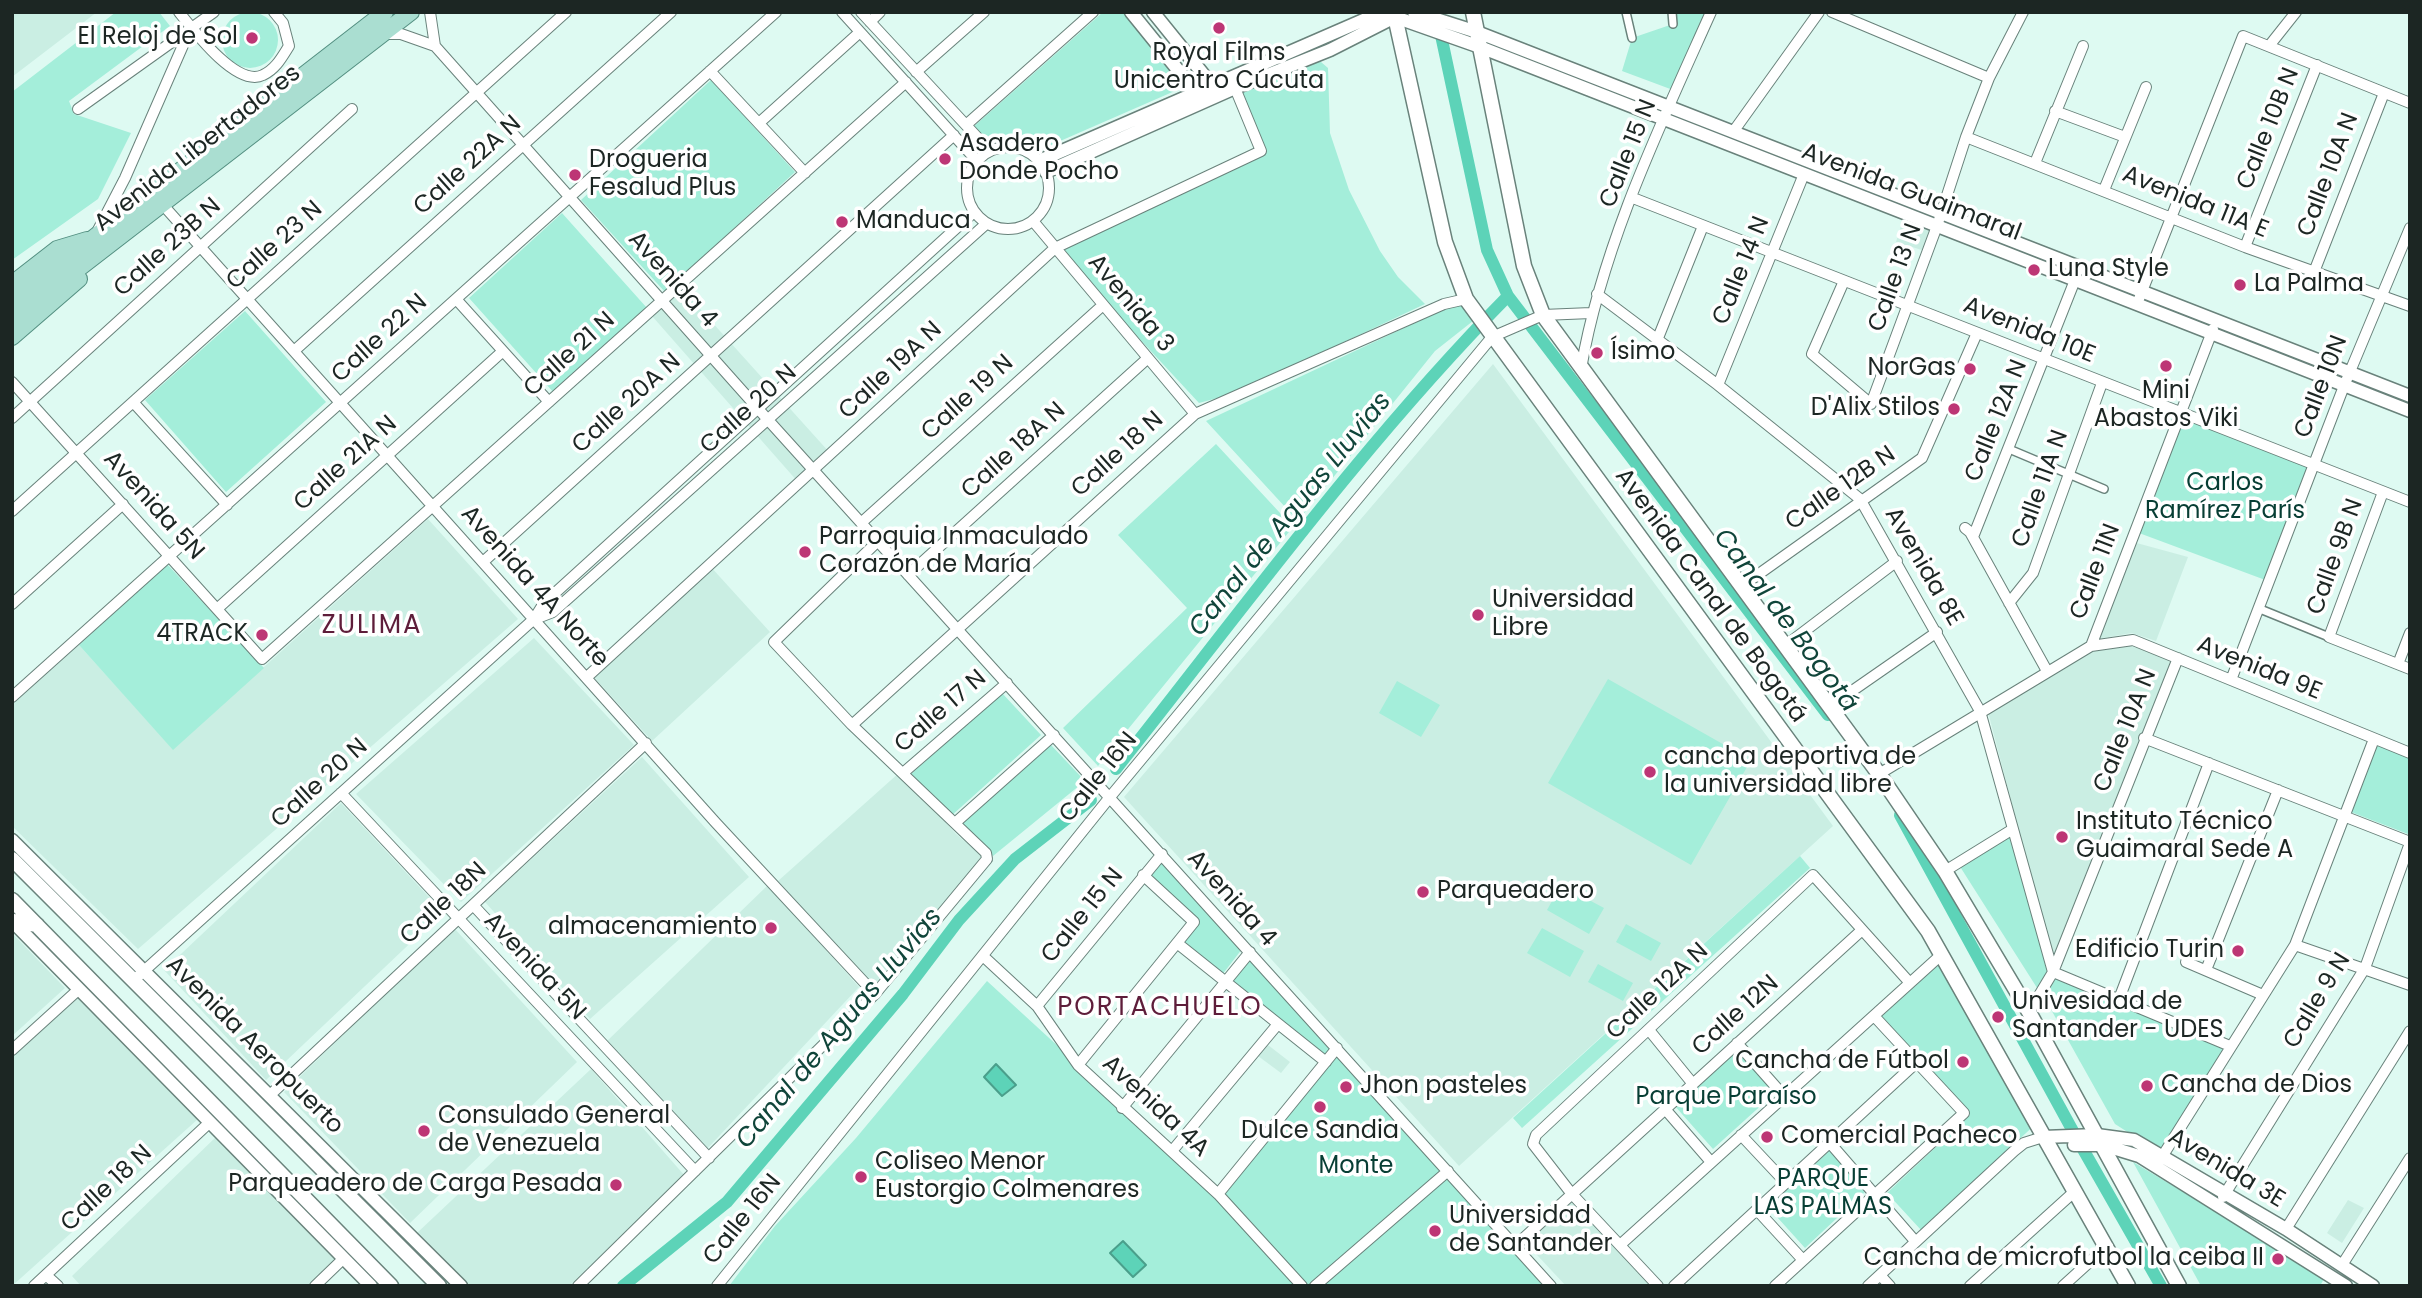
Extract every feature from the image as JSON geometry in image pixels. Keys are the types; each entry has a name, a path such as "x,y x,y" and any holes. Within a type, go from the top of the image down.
{"main road":[{"name":"Avenida Libertadores","path":"12,320 93,240 385,12"},
{"name":"Avenida Libertadores","path":"12,301 45,285 110,246 411,12"},
{"name":"Avenida Canal de Bogotá","path":"1474,12 1474,38 1524,266 1538,317 1581,369 1742,586 1879,774 1945,871 2029,1012 2092,1140 2179,1286"},
{"name":"Avenida Canal de Bogotá","path":"1398,15 1445,242 1469,304 1493,333 1928,931 2128,1286"},
{"path":"12,284 57,249 77,241 93,240"},
{"path":"12,337 65,293 110,246"},
{"name":"Avenida Aeropuerto","path":"12,859 58,895 139,975 439,1286"},
{"path":"12,900 391,1286"},
{"path":"13,921 37,925"},
{"path":"112,1025 124,1013"},
{"path":"423,1270 424,1286"}],"street":[{"path":"179,12 191,27 242,75 261,76 276,66 289,46 283,23 274,12"},
{"path":"78,109 214,12"},
{"path":"430,12 435,46"},
{"name":"Calle 23 N","path":"12,511 566,12"},
{"name":"Calle 22A N","path":"294,351 670,12"},
{"name":"Calle 22 N","path":"12,697 776,12"},
{"path":"842,12 977,160"},
{"path":"861,12 990,151"},
{"path":"870,22 880,12"},
{"path":"916,72 984,12"},
{"path":"966,125 1093,12"},
{"path":"1131,12 1195,91"},
{"path":"1153,12 1212,85"},
{"path":"1626,12 1632,38"},
{"path":"1672,12 1673,24"},
{"name":"Calle 15 N","path":"1581,369 1597,294 1667,113 1711,12"},
{"path":"1733,132 1819,12"},
{"path":"1832,12 1989,78"},
{"name":"Calle 13 N","path":"1844,281 1812,354 1871,404 1942,213 1965,137 1989,78 2023,12"},
{"path":"2269,46 2296,12"},
{"path":"1042,166 1195,91 1398,15"},
{"path":"1042,166 1330,50 1398,15"},
{"name":"Avenida Guaimaral","path":"1398,15 1474,38 1667,113 1804,174 2410,411"},
{"path":"93,240 125,178 191,27"},
{"path":"759,123 860,32"},
{"name":"Avenida 4","path":"383,34 401,34 435,46 769,422 1551,1286"},
{"path":"2137,304 2173,218 2242,36 2410,103"},
{"path":"2035,163 2083,46"},
{"name":"Calle 10B N","path":"2245,247 2316,65"},
{"path":"710,71 805,173"},
{"name":"Calle 21 N","path":"262,659 906,82"},
{"path":"2104,190 2146,87"},
{"name":"Calle 19A N","path":"587,677 1055,248 1261,151 1235,88"},
{"name":"Calle 10A N","path":"2314,272 2384,93"},
{"name":"Calle 23B N","path":"12,418 352,110"},
{"path":"2056,111 2125,137"},
{"name":"Avenida Guaimaral","path":"1667,113 1733,132 2410,396"},
{"name":"Calle 20A N","path":"483,562 954,135"},
{"name":"Avenida 11A E","path":"1965,137 2245,247 2410,306"},
{"path":"1016,148 1042,166 1048,199 1033,221 1009,230 986,223 974,212 967,186 977,160 990,151 1016,148"},
{"name":"Calle 14 N","path":"1718,385 1804,174"},
{"name":"Avenida 10E","path":"1633,198 2410,502"},
{"name":"Avenida 4A Norte","path":"163,205 875,995"},
{"name":"Calle 20 N","path":"139,975 534,619 544,603 974,212"},
{"name":"Avenida 3","path":"1033,221 1195,414"},
{"name":"Calle 20 N","path":"534,619 553,612 769,422 986,223"},
{"path":"1658,338 1703,226"},
{"name":"Calle 10N","path":"2231,680 2344,386 2410,228"},
{"name":"Calle 12A N","path":"1973,537 2075,280"},
{"name":"Avenida 8E","path":"1597,294 1658,338 1860,499 1980,711 2053,972"},
{"path":"456,299 549,402"},
{"name":"Calle 18 N","path":"852,725 1195,414 1444,304 1469,304"},
{"name":"Calle 19 N","path":"861,523 1103,305"},
{"path":"1538,317 1591,313"},
{"name":"Calle 16N","path":"717,1286 1110,797 1493,333 1538,317"},
{"name":"Calle 11N","path":"1879,774 2091,646 2217,321"},
{"name":"Calle 12B N","path":"1742,586 1860,499 1922,458 1977,333"},
{"name":"Calle 21A N","path":"217,609 503,351"},
{"name":"Calle 18A N","path":"908,575 1147,358"},
{"name":"Avenida 5N","path":"12,382 262,659"},
{"name":"Calle 11A N","path":"2009,603 2033,573 2102,383"},
{"path":"133,402 227,505"},
{"path":"2009,449 2104,489"},
{"name":"Calle 9B N","path":"2329,637 2383,492"},
{"path":"12,604 123,504"},
{"path":"1965,528 1973,537 2047,671"},
{"path":"578,1286 875,995 984,864 986,853 852,725 774,642 878,541"},
{"path":"1785,646 1897,561"},
{"path":"2260,609 2410,669"},
{"path":"1829,707 1937,632"},
{"path":"2398,664 2410,633"},
{"name":"Avenida 9E","path":"2091,646 2133,640 2410,753"},
{"name":"Calle 10A N","path":"2029,1012 2053,972 2178,658"},
{"name":"Calle 17 N","path":"903,773 1007,683"},
{"path":"955,823 1054,735"},
{"path":"2144,738 2410,842"},
{"path":"2160,1161 2295,945 2374,739"},
{"name":"Calle 18N","path":"270,1095 646,743"},
{"path":"2119,999 2209,764"},
{"path":"2206,970 2278,790"},
{"name":"Avenida 5N","path":"341,793 695,1171"},
{"path":"1945,871 2013,829"},
{"name":"Avenida Aeropuerto","path":"12,841 58,895"},
{"name":"Calle 9 N","path":"2218,1205 2365,968 2410,842"},
{"name":"Calle 15 N","path":"1037,1006 1162,854"},
{"path":"1079,1065 1194,922 1143,875"},
{"name":"Calle 12A N","path":"1571,1192 1532,1140 1813,875 1862,930"},
{"name":"Avenida 5N","path":"473,905 709,1158"},
{"path":"13,921 112,1025 371,1286"},
{"path":"1862,930 1910,983"},
{"name":"Calle 12N","path":"1515,1246 1571,1192 1862,930"},
{"path":"1177,943 1326,1062"},
{"path":"2295,945 2410,985"},
{"path":"1122,1108 1250,952"},
{"path":"1620,1245 1941,955"},
{"name":"Avenida 4A","path":"983,957 1037,1006 1079,1065 1122,1108 1218,1194 1302,1286"},
{"path":"2186,962 2263,996"},
{"path":"2053,972 2230,1046"},
{"name":"Avenida Aeropuerto","path":"139,975 270,1095 461,1286"},
{"path":"12,1050 78,989"},
{"path":"1775,1286 1964,1113 1874,1016"},
{"path":"1172,1151 1278,1024"},
{"path":"1649,1030 1693,1084"},
{"path":"2286,1229 2410,1031"},
{"path":"1737,1043 1784,1096"},
{"path":"1218,1194 1337,1048"},
{"path":"1674,1286 1917,1062"},
{"path":"1665,1109 1711,1162"},
{"name":"Calle 18 N","path":"34,1286 209,1123"},
{"path":"1741,1135 1786,1183"},
{"name":"Avenida 3E","path":"2046,1142 2092,1140 2160,1161 2226,1193 2373,1286"},
{"path":"1868,1286 2014,1151 2024,1143 2046,1142"},
{"path":"1830,1143 1915,1241"},
{"path":"2342,1265 2410,1158"},
{"name":"Avenida 3E","path":"2160,1161 2218,1205 2337,1283"},
{"path":"1315,1286 1447,1171"},
{"path":"1571,1192 1658,1286"},
{"path":"1970,1286 2074,1192"},
{"path":"1757,1210 1803,1260"},
{"path":"2063,1286 2106,1247"},
{"path":"315,1286 344,1258"},
{"path":"46,1275 58,1286"},
{"path":"1880,1275 1890,1286"}],"shaded area":[{"path":"12,12 97,12 12,77"},
{"path":"1903,220 1933,229 1925,251 1896,242"},
{"path":"683,290 830,453 798,482 652,316"},
{"name":"Universidad Libre","path":"1493,364 1833,826 1459,1166 1124,797"},
{"path":"428,519 518,619 138,949 12,826 12,705 79,645 173,749"},
{"path":"2133,542 2188,557 2156,641 2132,633 2097,639"},
{"path":"710,566 770,632 652,741 592,675"},
{"path":"534,638 634,745 461,902 356,794"},
{"name":"Instituto Técnico Guaimaral Sede A","path":"2130,646 2174,658 2053,962 1988,712 2094,650"},
{"path":"642,757 749,877 590,1019 485,902"},
{"path":"900,772 956,834 985,858 872,987 778,881"},
{"path":"341,803 443,912 266,1080 164,970"},
{"path":"768,885 859,987 705,1151 606,1042"},
{"path":"454,928 577,1062 410,1223 284,1092"},
{"path":"12,933 65,988 12,1036"},
{"path":"73,991 198,1119 12,1286 12,1047"},
{"path":"1268,1045 1290,1062 1281,1073 1258,1056"},
{"path":"996,1064 1016,1085 1002,1096 984,1077"},
{"path":"591,1069 685,1176 569,1286 469,1286 417,1233"},
{"path":"217,1136 336,1260 309,1286 81,1286 72,1276"},
{"path":"1572,1197 1652,1286 1566,1286 1524,1241"},
{"path":"2348,1200 2364,1208 2342,1243 2327,1233"},
{"path":"1123,1241 1146,1265 1133,1277 1110,1253"}],"green space":[{"path":"116,12 159,12 170,26 69,101 74,114 131,133 98,199 12,260 12,92"},
{"path":"244,12 256,12 266,16 274,24 278,40 274,56 266,64 256,68 244,68 234,64 226,56 222,46 222,34 226,24 234,16"},
{"path":"1103,12 1123,12 1184,87 1051,145 1043,146 1009,135 988,140 972,128"},
{"path":"1672,12 1707,12 1673,90 1622,71 1632,38 1673,24"},
{"path":"1314,56 1328,68 1330,133 1349,190 1380,251 1398,277 1425,304 1236,393 1199,403 1059,252 1266,154 1239,91"},
{"path":"711,80 795,172 665,292 581,200"},
{"path":"562,213 647,308 554,393 469,298"},
{"path":"1457,303 1464,307 1473,321 1435,351 1298,521 1206,421"},
{"path":"245,311 326,402 226,492 145,400"},
{"name":"Carlos Ramírez París","path":"2183,415 2312,463 2268,581 2139,533"},
{"path":"1216,444 1293,527 1098,766 1063,728 1187,608 1118,535"},
{"path":"167,564 264,668 173,750 79,645"},
{"name":"cancha deportiva de la universidad libre","path":"1608,679 1751,760 1691,865 1548,783"},
{"path":"1397,681 1440,705 1421,737 1379,713"},
{"path":"1002,693 1041,735 950,817 911,774"},
{"path":"1051,745 1085,781 993,856 961,824"},
{"path":"2376,745 2410,758 2408,834 2351,812"},
{"path":"2009,835 2049,970 2039,991 1959,865"},
{"path":"1159,856 1242,949 1222,975 1177,939 1194,918 1145,872"},
{"path":"1800,856 1810,868 1522,1128 1513,1118"},
{"path":"1561,885 1604,908 1589,934 1547,910"},
{"path":"1626,924 1661,943 1651,961 1616,942"},
{"path":"1542,928 1584,951 1570,977 1527,953"},
{"path":"1247,955 1331,1047 1324,1057 1228,980"},
{"path":"1598,964 1633,983 1623,1001 1588,982"},
{"path":"1939,964 2039,1121 1921,1230 1887,1193 1970,1115 1881,1017"},
{"name":"Cancha de Dios","path":"2054,976 2225,1048 2159,1152 2115,1124 2044,997"},
{"name":"Monte","path":"987,981 1218,1193 1337,1048 1553,1286 729,1286 775,1226 856,1138"},
{"name":"Parque Paraíso","path":"1739,1048 1777,1091 1713,1149 1674,1105"},
{"name":"PARQUE LAS PALMAS","path":"1831,1149 1868,1189 1805,1248 1768,1207"},
{"path":"2133,1162 2325,1277 2320,1286 2201,1286"}],"waterway":[{"name":"Canal de Bogotá","path":"1436,12 1487,250 1508,296 1828,715"},
{"name":"Canal de Aguas Lluvias","path":"1116,769 1355,467 1455,351 1508,296"},
{"name":"Canal de Aguas Lluvias","path":"623,1286 727,1202 903,994 959,920 1015,859 1091,800"},
{"name":"Canal de Bogotá","path":"1900,815 2161,1286"}],"place":[{"name":"Royal Films Unicentro Cúcuta","path":"1219,28"},
{"name":"El Reloj de Sol","path":"252,38"},
{"name":"Asadero Donde Pocho","path":"945,159"},
{"name":"Drogueria Fesalud Plus","path":"575,175"},
{"name":"Manduca","path":"842,222"},
{"name":"Luna Style","path":"2034,270"},
{"name":"La Palma","path":"2240,285"},
{"name":"Ísimo","path":"1597,353"},
{"name":"Mini Abastos Viki","path":"2166,366"},
{"name":"NorGas","path":"1970,369"},
{"name":"D'Alix Stilos","path":"1954,409"},
{"name":"Parroquia Inmaculado Corazón de María","path":"805,552"},
{"name":"Universidad Libre","path":"1478,615"},
{"name":"4TRACK","path":"262,635"},
{"name":"cancha deportiva de la universidad libre","path":"1650,772"},
{"name":"Instituto Técnico Guaimaral Sede A","path":"2062,837"},
{"name":"Parqueadero","path":"1423,892"},
{"name":"almacenamiento","path":"771,928"},
{"name":"Edificio Turin","path":"2238,951"},
{"name":"Univesidad de Santander - UDES","path":"1998,1017"},
{"name":"Cancha de Fútbol","path":"1963,1062"},
{"name":"Cancha de Dios","path":"2147,1086"},
{"name":"Jhon pasteles","path":"1346,1087"},
{"name":"Dulce Sandia","path":"1320,1107"},
{"name":"Consulado General de Venezuela","path":"424,1131"},
{"name":"Comercial Pacheco","path":"1767,1137"},
{"name":"Coliseo Menor Eustorgio Colmenares","path":"861,1177"},
{"name":"Parqueadero de Carga Pesada","path":"616,1185"},
{"name":"Universidad de Santander","path":"1435,1231"},
{"name":"Cancha de microfutbol la ceiba II","path":"2278,1259"}],"district":[{"name":"ZULIMA","path":"372,626"},
{"name":"PORTACHUELO","path":"1160,1008"}]}
